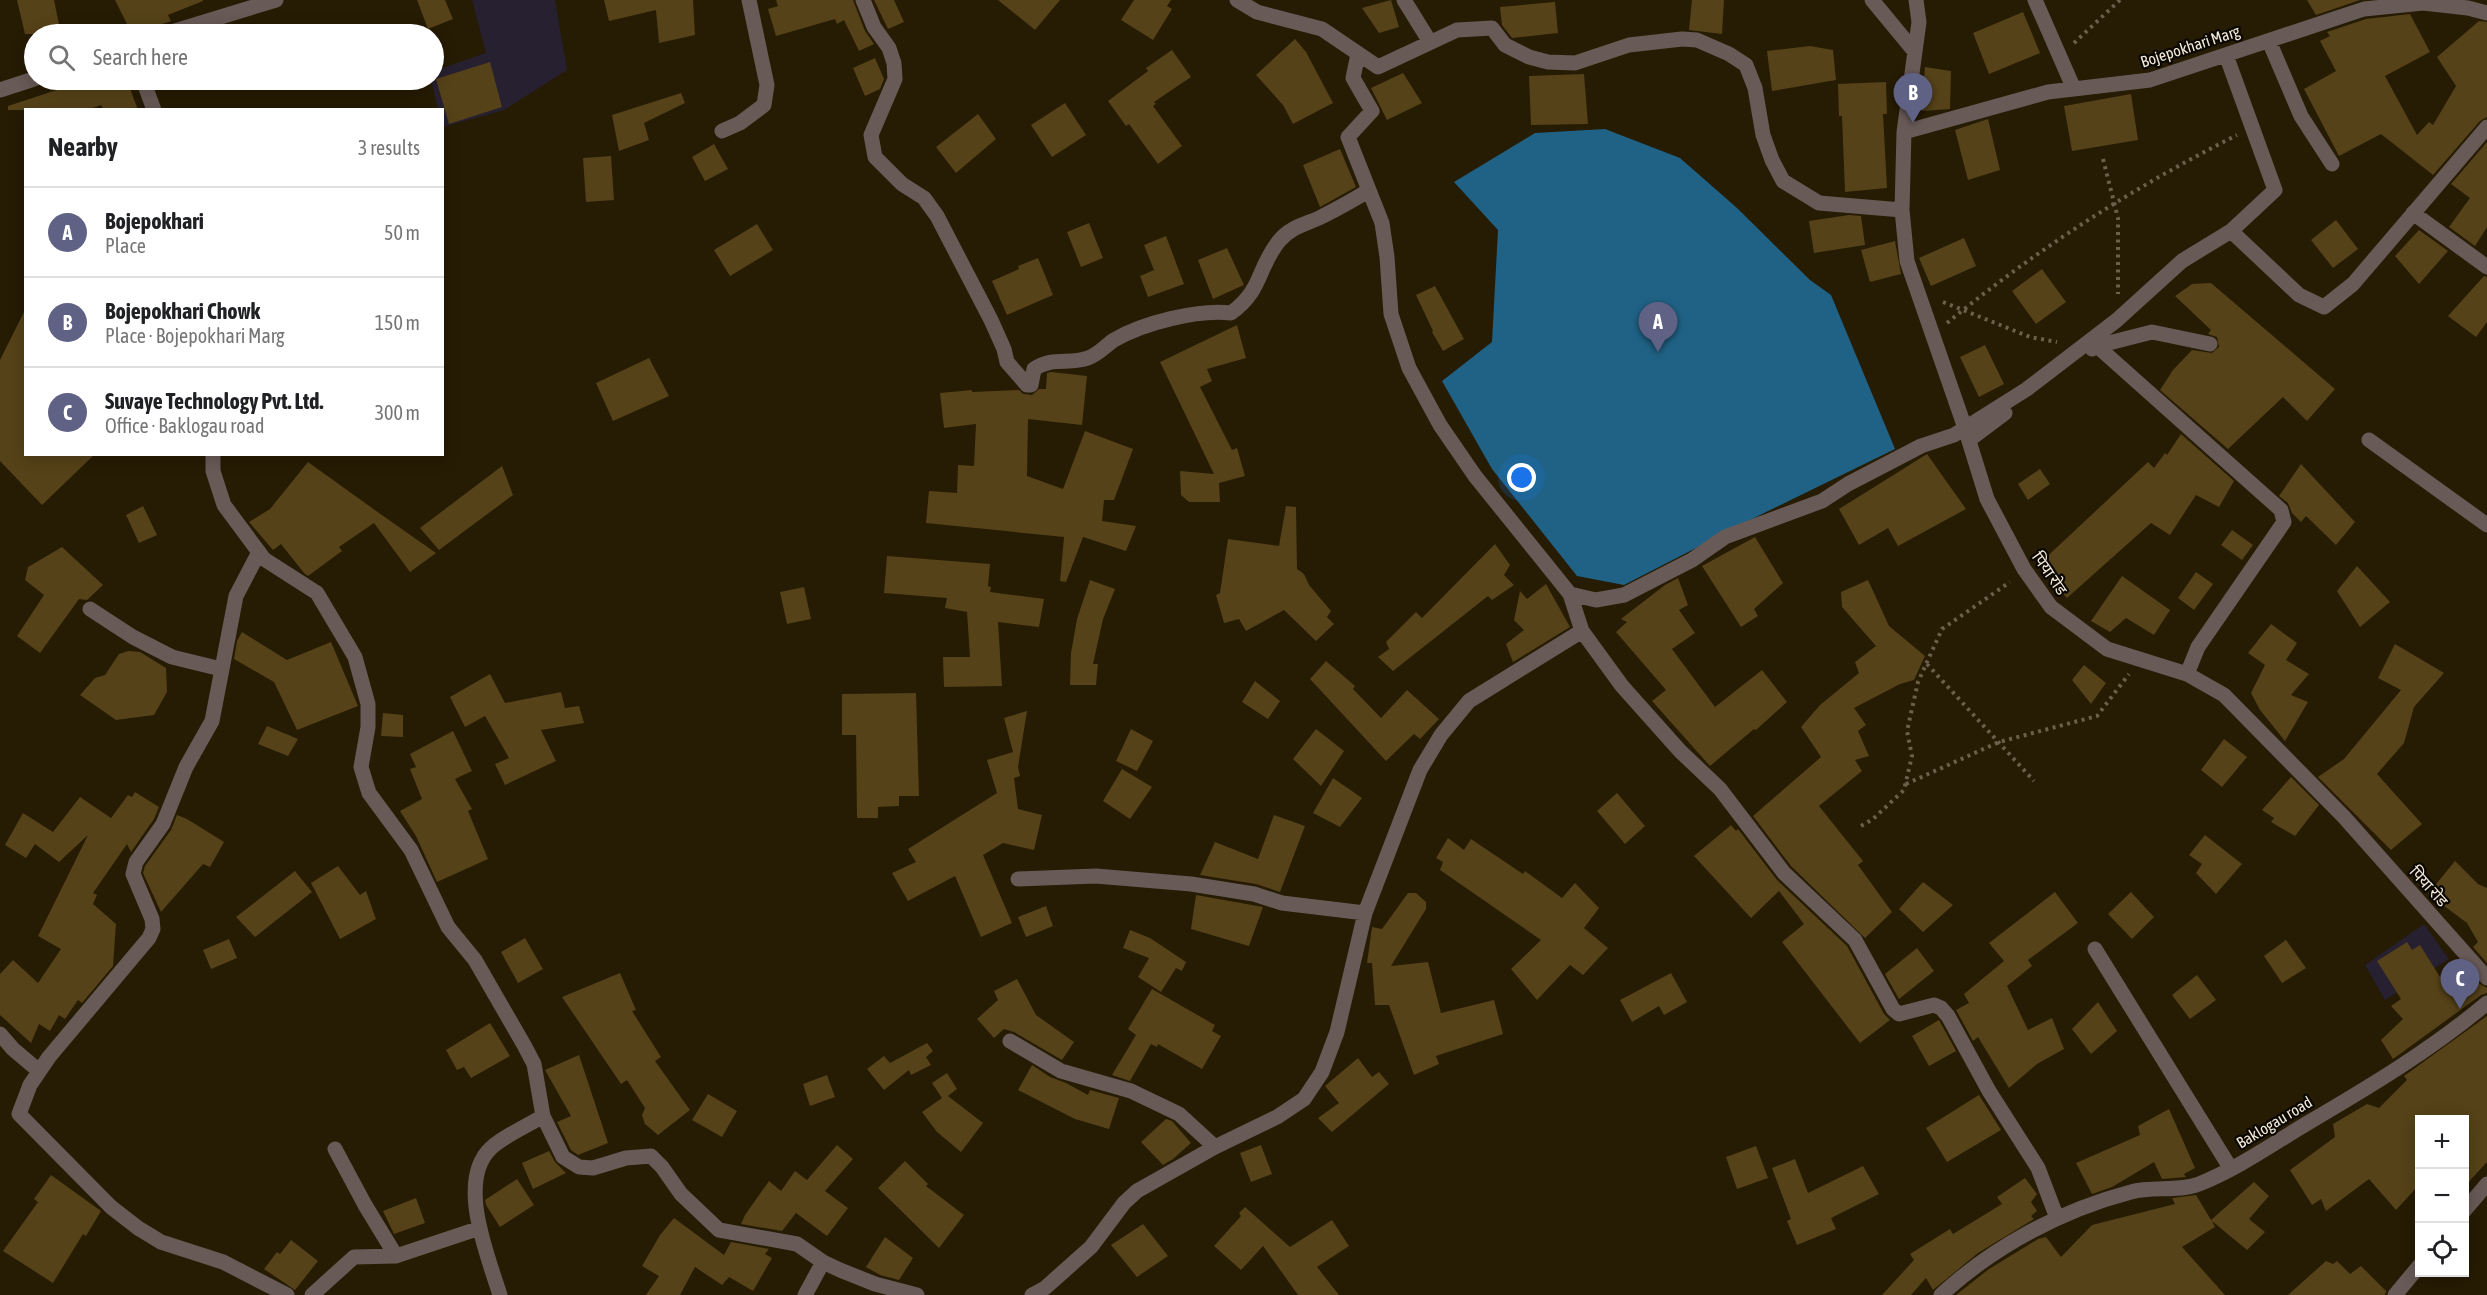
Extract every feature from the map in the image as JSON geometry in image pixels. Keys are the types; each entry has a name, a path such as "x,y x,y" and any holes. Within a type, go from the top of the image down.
{"street":[{"path":"198,24 276,0"},
{"path":"722,131 740,123 764,105 767,85 749,0"},
{"path":"863,0 874,27 889,48 894,63 895,79 871,135 875,157 902,184 924,198 937,216 991,320 1004,349 1007,362 1028,385 1031,385 1034,369 1038,366 1054,360 1086,359 1102,351 1113,340 1143,328 1214,311 1231,313 1245,303 1256,288 1264,267 1280,240 1299,224 1320,218 1368,191"},
{"path":"1237,0 1257,12 1322,29 1378,67 1457,30 1492,28 1505,45 1529,57 1548,62 1575,63 1629,45 1682,39 1697,40 1729,54 1746,65 1755,88 1763,135 1783,181 1820,203 1902,210"},
{"path":"1404,0 1430,42"},
{"path":"1872,0 1915,52"},
{"name":"पिया रोड","path":"1916,0 1919,22 1904,132 1902,210 1907,261 1987,499 2024,569 2051,607 2107,650 2187,674 2224,695 2344,817 2487,978"},
{"path":"2035,0 2074,89"},
{"name":"Bojepokhari Marg","path":"1904,132 2048,92 2150,80 2364,9 2423,3 2468,8 2487,13"},
{"path":"2269,41 2301,116 2332,164"},
{"path":"1358,54 1353,78 1372,111 1348,137 1382,223 1388,257 1391,314 1408,368 1440,424 1475,476 1570,594 1582,631 1622,686 1680,751 1720,789 1784,873 1855,940 1893,1009 1899,1014 1934,1005 1941,1008 1948,1016 1989,1091 2038,1168 2056,1218"},
{"path":"1570,594 1596,600 1624,595 1692,560 1725,537 1822,501 1848,484 1921,446 1954,435 1967,434 2089,347 2182,261 2231,231 2275,190 2226,55"},
{"path":"0,90 24,82"},
{"path":"147,90 153,108"},
{"path":"2231,231 2299,294 2324,307 2353,284 2487,127"},
{"path":"2414,213 2484,260"},
{"path":"2089,347 2152,332 2211,344"},
{"path":"2089,347 2281,510 2284,522 2198,647 2187,674"},
{"path":"2369,440 2487,525"},
{"path":"213,456 213,471 224,505 264,559 317,593 355,657 368,704 368,727 361,767 365,784 369,793 411,850 448,927 475,960 524,1045 534,1064 543,1116 563,1157 579,1167 593,1168 626,1158 651,1156 662,1167 681,1194 718,1230 797,1244 823,1262 875,1284 917,1295"},
{"path":"259,552 236,596 212,721 186,768 163,824 136,862 133,874 152,919 153,929 149,938 39,1071 30,1085 20,1114 111,1207 138,1228 161,1242 223,1262 287,1295"},
{"path":"90,609 133,637 172,657 221,669"},
{"path":"1032,1295 1045,1288 1091,1246 1124,1203 1137,1191 1215,1147 1277,1117 1304,1099 1322,1072 1337,1032 1365,912 1420,770 1441,735 1469,701 1582,631"},
{"path":"1018,879 1096,876 1191,884 1254,894 1282,903 1365,912"},
{"path":"2096,949 2231,1169"},
{"name":"Baklogau road","path":"1941,1295 2002,1248 2056,1218 2133,1191 2196,1185 2231,1169 2393,1072 2432,1046 2487,1003"},
{"path":"0,1034 13,1049 39,1071"},
{"path":"1010,1041 1061,1071 1131,1091 1179,1114 1215,1147"},
{"path":"500,1295 480,1228 475,1198 476,1173 490,1148 543,1116"},
{"path":"335,1149 396,1256"},
{"path":"2469,1205 2487,1184"},
{"path":"312,1295 354,1257 396,1256 480,1228"},
{"path":"805,1295 823,1262"},
{"path":"2395,1295 2415,1271"}],"path":[{"path":"1932,335 2047,246 2174,167 2251,128"},
{"path":"2103,159 2118,218 2117,320"},
{"path":"1917,290 1961,311 2030,337 2089,347"},
{"path":"1861,826 1874,819 1904,790 1912,756 1907,731 1918,682 1942,629 2020,575 2024,569"},
{"path":"1905,784 1999,742 2097,716 2138,659"},
{"path":"1927,664 2034,781"}],"shaded area":[{"path":"472,0 555,0 567,70 504,110 444,127 444,108 438,108 433,90 444,90 444,68 486,53"},
{"path":"2424,924 2449,959 2385,1000 2365,965"}],"water":[{"path":"1605,129 1680,158 1737,208 1810,280 1831,295 1895,449 1624,585 1577,576 1492,469 1442,381 1492,342 1498,230 1454,182 1535,133"}],"building":[{"path":"17,0 54,0 59,24 24,24 24,30"},
{"path":"115,0 203,0 168,15 171,21 162,24 127,24"},
{"path":"417,0 445,0 453,19 440,24 426,24"},
{"path":"604,0 693,0 695,35 659,43 656,10 609,21"},
{"path":"776,0 853,0 865,31 874,44 859,51 844,20 837,24 835,19 776,36 768,9 778,6"},
{"path":"874,0 894,0 904,22 888,29"},
{"path":"998,0 1060,0 1035,30"},
{"path":"1134,0 1171,0 1167,6 1172,9 1153,40 1121,20"},
{"path":"1391,0 1399,27 1379,33 1362,8"},
{"path":"1692,0 1724,0 1722,34 1689,30"},
{"path":"2307,0 2360,0 2316,15"},
{"path":"1555,2 1558,33 1512,38 1502,25 1500,7"},
{"path":"2023,12 2040,53 1989,74 1973,33"},
{"path":"2410,14 2430,52 2385,76 2417,135 2429,122 2433,125 2456,86 2437,57 2479,21 2487,22 2487,117 2480,121 2433,175 2381,134 2339,156 2304,89 2336,71 2320,41 2330,36 2327,32 2366,19"},
{"path":"1295,39 1306,52 1333,103 1293,124 1283,105 1256,75"},
{"path":"1810,46 1833,50 1836,80 1772,91 1767,51"},
{"path":"1172,50 1191,77 1154,102 1156,104 1153,106 1182,146 1158,164 1129,124 1126,126 1108,101 1148,71 1146,68"},
{"path":"875,58 884,79 880,89 865,96 853,68"},
{"path":"490,62 502,107 449,124 439,90 444,90 444,76"},
{"path":"1925,67 1951,71 1950,109 1922,111"},
{"path":"1403,73 1422,103 1387,120 1371,88"},
{"path":"1584,74 1588,124 1531,125 1529,76"},
{"path":"1886,82 1887,114 1883,114 1887,188 1845,192 1842,116 1839,116 1838,84"},
{"path":"57,90 131,90 137,108 103,108 101,105 93,108 8,110 8,106"},
{"path":"681,93 685,103 644,123 649,140 619,151 612,115"},
{"path":"2131,94 2138,140 2072,151 2064,106"},
{"path":"1065,103 1086,135 1052,157 1031,125"},
{"path":"978,114 996,139 956,173 936,147"},
{"path":"1988,119 2000,170 1968,180 1955,130"},
{"path":"2487,142 2487,227 2475,246 2449,227 2470,198 2451,184"},
{"path":"714,144 728,169 705,181 692,157"},
{"path":"1340,149 1356,187 1320,207 1303,165"},
{"path":"611,156 614,200 586,202 583,158"},
{"path":"1849,215 1861,216 1865,245 1814,253 1809,221"},
{"path":"2336,220 2358,249 2333,268 2311,240"},
{"path":"1089,223 1103,258 1081,267 1067,232"},
{"path":"757,224 773,250 730,276 714,250"},
{"path":"2419,230 2448,251 2419,284 2395,256"},
{"path":"1166,236 1184,284 1148,297 1140,276 1154,270 1144,245"},
{"path":"1964,238 1976,266 1931,286 1919,258"},
{"path":"1895,241 1901,274 1870,282 1861,250"},
{"path":"1227,248 1244,285 1213,299 1198,260"},
{"path":"1038,258 1053,295 1007,315 992,281"},
{"path":"2042,269 2066,302 2036,324 2012,291"},
{"path":"2484,276 2487,277 2487,322 2476,337 2448,316"},
{"path":"2211,283 2335,389 2307,421 2283,397 2228,449 2160,390 2173,370 2192,350 2212,353 2219,347 2217,337 2208,334 2211,330 2175,296 2192,284"},
{"path":"1435,286 1464,339 1443,351 1416,295"},
{"path":"24,312 24,456 93,456 42,505 0,461 0,360"},
{"path":"1237,325 1246,358 1207,369 1212,381 1200,387 1232,450 1237,448 1245,476 1219,483 1220,502 1189,502 1181,495 1180,471 1214,474 1160,362"},
{"path":"1985,345 2004,384 1979,397 1960,357"},
{"path":"649,358 669,396 613,421 596,383"},
{"path":"1047,373 1087,376 1082,425 1028,419 1027,476 1063,489 1085,431 1133,449 1114,500 1104,500 1102,521 1136,526 1126,551 1083,537 1066,582 1060,581 1064,537 926,523 929,491 957,493 958,465 974,466 976,424 944,428 940,393 1019,390 1023,394 1032,395 1039,389 1046,389"},
{"path":"2181,434 2234,481 2219,507 2196,495 2170,535 2151,523 2067,598 2038,565 2148,462 2154,468 2165,453 2167,455"},
{"path":"1927,454 1966,509 1898,546 1888,528 1859,545 1839,509"},
{"path":"308,462 436,553 410,572 374,523 339,547 342,551 308,576 281,544 273,550 249,522 270,509"},
{"path":"2301,464 2355,522 2336,545 2306,516 2301,522 2292,513 2288,503 2279,496"},
{"path":"502,466 513,495 439,550 420,528"},
{"path":"2040,469 2050,484 2028,500 2018,484"},
{"path":"143,506 157,535 139,543 126,515"},
{"path":"1286,506 1296,507 1297,569 1304,574 1309,585 1331,611 1327,617 1334,624 1316,641 1284,610 1246,631 1239,619 1224,623 1216,595 1220,593 1228,539 1279,546"},
{"path":"2232,530 2253,545 2242,560 2221,545"},
{"path":"1755,537 1783,583 1754,609 1758,616 1741,627 1702,566"},
{"path":"1495,544 1510,565 1504,575 1514,585 1492,600 1488,596 1393,671 1378,657 1389,649 1386,642 1416,612 1422,618"},
{"path":"62,547 103,585 87,600 79,599 40,653 17,636 44,595 25,580 28,567"},
{"path":"887,556 990,564 988,586 991,587 990,592 1044,599 1039,627 998,622 1002,686 944,687 943,657 970,657 967,612 945,608 947,598 884,593"},
{"path":"2357,566 2390,602 2360,627 2337,591"},
{"path":"2196,572 2213,584 2194,610 2178,598"},
{"path":"2122,576 2170,610 2154,635 2126,618 2110,632 2091,621"},
{"path":"1678,578 1688,605 1679,610 1695,633 1672,649 1715,707 1762,670 1787,702 1710,766 1652,701 1666,690 1616,632 1627,622 1621,619 1665,585"},
{"path":"1090,580 1115,589 1103,619 1093,664 1098,664 1096,685 1070,685 1071,653 1077,619"},
{"path":"1868,580 1889,626 1925,656 1914,680 1900,684 1854,708 1866,725 1858,731 1869,756 1855,760 1862,771 1819,806 1863,861 1858,865 1892,912 1865,938 1791,866 1753,816 1821,757 1801,727 1820,705 1859,673 1855,662 1876,646 1842,607 1841,592"},
{"path":"1546,584 1570,627 1513,662 1506,644 1524,630 1514,620 1520,591 1527,599"},
{"path":"804,587 811,619 787,624 780,592"},
{"path":"2271,624 2297,643 2286,660 2309,674 2291,695 2308,702 2285,741 2260,710 2251,693 2265,665 2248,653"},
{"path":"242,632 287,660 331,642 358,706 297,730 274,682 234,659 237,641"},
{"path":"2395,644 2444,673 2414,707 2404,743 2377,774 2422,824 2391,850 2318,777 2344,759 2401,690 2378,678"},
{"path":"128,651 140,652 166,668 167,692 154,715 116,720 80,695 95,678 105,675 119,654"},
{"path":"1326,661 1355,686 1353,689 1381,718 1407,690 1439,719 1420,739 1414,734 1386,761 1310,679"},
{"path":"2084,665 2106,683 2091,704 2072,680"},
{"path":"490,674 505,703 561,692 565,708 579,706 584,723 541,730 556,761 505,785 495,764 509,758 485,716 465,727 450,697"},
{"path":"1255,681 1280,701 1268,719 1242,702"},
{"path":"916,693 919,796 899,796 899,806 878,807 878,818 857,818 856,735 842,735 842,694"},
{"path":"1027,711 1018,767 1020,776 1014,778 1018,809 1042,815 1034,850 1003,843 983,855 1012,923 981,937 955,876 908,901 892,873 916,862 908,849 997,793 987,760 1013,752 1004,718"},
{"path":"383,713 403,715 403,737 381,736"},
{"path":"267,726 298,739 288,756 258,744"},
{"path":"1131,729 1153,741 1137,771 1116,761"},
{"path":"1316,729 1344,751 1321,786 1293,759"},
{"path":"453,731 472,771 455,779 472,809 468,811 488,859 437,882 416,836 400,811 422,799 410,769 416,767 410,754"},
{"path":"2224,739 2247,757 2222,787 2201,770"},
{"path":"1122,769 1152,787 1130,819 1103,801"},
{"path":"2291,777 2319,805 2295,836 2271,822 2274,818 2262,810"},
{"path":"1333,778 1362,798 1340,827 1313,813"},
{"path":"135,792 159,807 154,819 131,852 127,844 93,893 97,895 93,904 116,924 113,966 82,1003 78,1000 65,1019 59,1015 50,1031 39,1024 31,1043 0,1015 0,974 13,960 38,983 61,949 38,936 88,835 59,862 35,844 26,858 5,845 23,813 53,832 80,797 111,818 128,795 132,797"},
{"path":"1617,793 1645,826 1625,844 1597,811"},
{"path":"177,815 224,842 210,867 203,864 161,912 143,873 145,866 171,830"},
{"path":"1274,815 1305,826 1280,892 1256,884 1200,875 1215,842 1258,859"},
{"path":"1731,825 1736,831 1738,829 1777,880 1847,946 1884,1014 1890,1020 1860,1043 1782,942 1804,924 1779,891 1751,918 1694,856"},
{"path":"2205,835 2242,864 2216,894 2196,873 2202,864 2189,855"},
{"path":"1448,838 1464,850 1471,839 1523,874 1525,871 1562,898 1575,883 1599,908 1584,928 1608,948 1583,975 1570,965 1537,1000 1511,969 1541,940 1440,870 1443,862 1436,858"},
{"path":"2455,861 2478,884 2487,888 2487,963 2473,947 2478,942 2467,923 2428,894"},
{"path":"338,866 360,895 366,891 376,919 340,939 311,883"},
{"path":"295,871 312,892 255,937 236,917"},
{"path":"1923,882 1953,905 1923,932 1899,909"},
{"path":"2055,892 2078,923 2028,960 2032,966 2007,986 2028,1030 2052,1018 2064,1049 2037,1064 2009,1088 1978,1037 1973,1041 1956,1010 1969,1003 1964,994 2004,961 1989,943"},
{"path":"2131,892 2154,917 2132,939 2108,914"},
{"path":"1408,893 1416,893 1426,902 1426,909 1391,966 1428,962 1441,1013 1494,1000 1503,1034 1436,1056 1439,1064 1414,1075 1389,1005 1375,1005 1372,963 1367,963 1372,927 1382,929"},
{"path":"1196,895 1263,907 1249,946 1191,929"},
{"path":"1046,906 1053,926 1026,937 1018,917"},
{"path":"1130,930 1150,938 1186,962 1182,971 1176,968 1161,992 1138,977 1149,958 1123,948"},
{"path":"525,938 543,969 518,983 501,952"},
{"path":"229,939 237,958 211,969 203,950"},
{"path":"2286,940 2306,968 2282,983 2264,956"},
{"path":"2407,942 2412,950 2420,945 2440,977 2458,960 2480,984 2487,988 2487,993 2481,995 2393,1059 2381,1040 2403,1019 2391,1006 2401,999 2377,961"},
{"path":"1917,948 1934,971 1899,999 1885,974"},
{"path":"620,973 636,1010 632,1011 661,1057 655,1061 690,1110 658,1135 645,1124 642,1115 645,1108 627,1080 621,1084 562,997"},
{"path":"1671,973 1687,1002 1664,1015 1659,1006 1632,1022 1620,1000"},
{"path":"2197,975 2216,1000 2190,1019 2172,995"},
{"path":"1017,979 1036,1015 1074,1042 1062,1060 1014,1032 1004,1029 994,1038 977,1019 998,1000 994,991"},
{"path":"1152,989 1215,1025 1212,1031 1221,1036 1202,1069 1158,1044 1157,1047 1151,1044 1130,1081 1112,1075 1136,1035 1128,1029"},
{"path":"2098,1002 2117,1031 2091,1054 2072,1029"},
{"path":"2487,1016 2487,1162 2469,1182 2469,1115 2415,1115 2415,1189 2396,1210 2369,1179 2326,1211 2321,1199 2312,1205 2290,1170 2335,1137 2333,1124 2367,1104 2379,1108 2407,1080 2404,1076"},
{"path":"1939,1020 1956,1051 1929,1066 1912,1036"},
{"path":"490,1023 510,1056 471,1078 464,1067 457,1070 446,1050"},
{"path":"927,1043 933,1051 926,1057 931,1065 911,1075 909,1070 884,1090 867,1069 884,1056 890,1063"},
{"path":"579,1055 608,1143 578,1155 571,1150 557,1122 571,1116 545,1070"},
{"path":"1358,1058 1372,1077 1379,1072 1389,1084 1332,1132 1318,1118 1339,1103 1325,1086"},
{"path":"1032,1065 1050,1077 1088,1095 1090,1090 1119,1098 1109,1129 1075,1119 1018,1090"},
{"path":"947,1073 957,1089 948,1096 983,1123 961,1152 937,1132 922,1112 942,1098 932,1083"},
{"path":"827,1075 835,1097 810,1106 803,1084"},
{"path":"708,1094 737,1111 722,1137 692,1120"},
{"path":"1979,1095 2001,1130 1947,1162 1926,1128"},
{"path":"2169,1109 2195,1168 2184,1174 2186,1177 2162,1179 2154,1162 2112,1187 2092,1194 2076,1163 2140,1135 2138,1126"},
{"path":"1166,1119 1172,1121 1191,1143 1163,1165 1141,1142"},
{"path":"837,1145 853,1159 825,1191 848,1208 827,1236 796,1213 782,1231 741,1224 769,1181 781,1191 795,1171 807,1180"},
{"path":"1261,1145 1272,1174 1251,1182 1240,1153"},
{"path":"1756,1146 1768,1178 1737,1189 1726,1157"},
{"path":"549,1151 555,1162 566,1173 533,1189 522,1163"},
{"path":"1795,1159 1808,1193 1863,1166 1879,1194 1831,1218 1836,1229 1797,1245 1787,1221 1791,1219 1772,1168"},
{"path":"905,1161 928,1184 926,1186 964,1215 939,1248 878,1188"},
{"path":"51,1175 101,1211 86,1236 83,1234 53,1283 3,1251 38,1202 34,1199"},
{"path":"2025,1178 2037,1194 2031,1202 2037,1211 2031,1216 2034,1219 1978,1253 1933,1290 1926,1278 1911,1295 1882,1295 1914,1260 1910,1254 1950,1229 1953,1234 2002,1204 1997,1197"},
{"path":"517,1179 534,1205 500,1227 485,1200"},
{"path":"2254,1182 2269,1196 2249,1219 2265,1232 2247,1250 2212,1221 2215,1227 2182,1247 2225,1295 1956,1295 1989,1269 2038,1239 2046,1237 2061,1257 2092,1225 2175,1204 2172,1198 2196,1195 2211,1220"},
{"path":"416,1198 425,1223 394,1234 383,1211"},
{"path":"1245,1207 1290,1247 1332,1220 1349,1246 1317,1267 1339,1295 1298,1295 1263,1246 1241,1270 1214,1246 1241,1216 1239,1213"},
{"path":"674,1218 724,1255 731,1242 769,1249 765,1254 772,1258 753,1291 729,1277 722,1285 695,1267 680,1295 646,1295 659,1276 642,1266 660,1235"},
{"path":"1143,1224 1168,1256 1137,1277 1111,1245"},
{"path":"885,1237 913,1258 899,1280 880,1275 866,1267"},
{"path":"291,1240 318,1261 295,1290 264,1269 277,1252 280,1254"},
{"path":"2326,1261 2333,1264 2337,1261 2350,1274 2361,1266 2386,1291 2385,1295 2288,1295"}],"place":[{"name":"Bojepokhari Chowk","path":"1913,123"},
{"name":"Bojepokhari","path":"1658,352"},
{"name":"Suvaye Technology Pvt. Ltd.","path":"2460,1009"}]}
